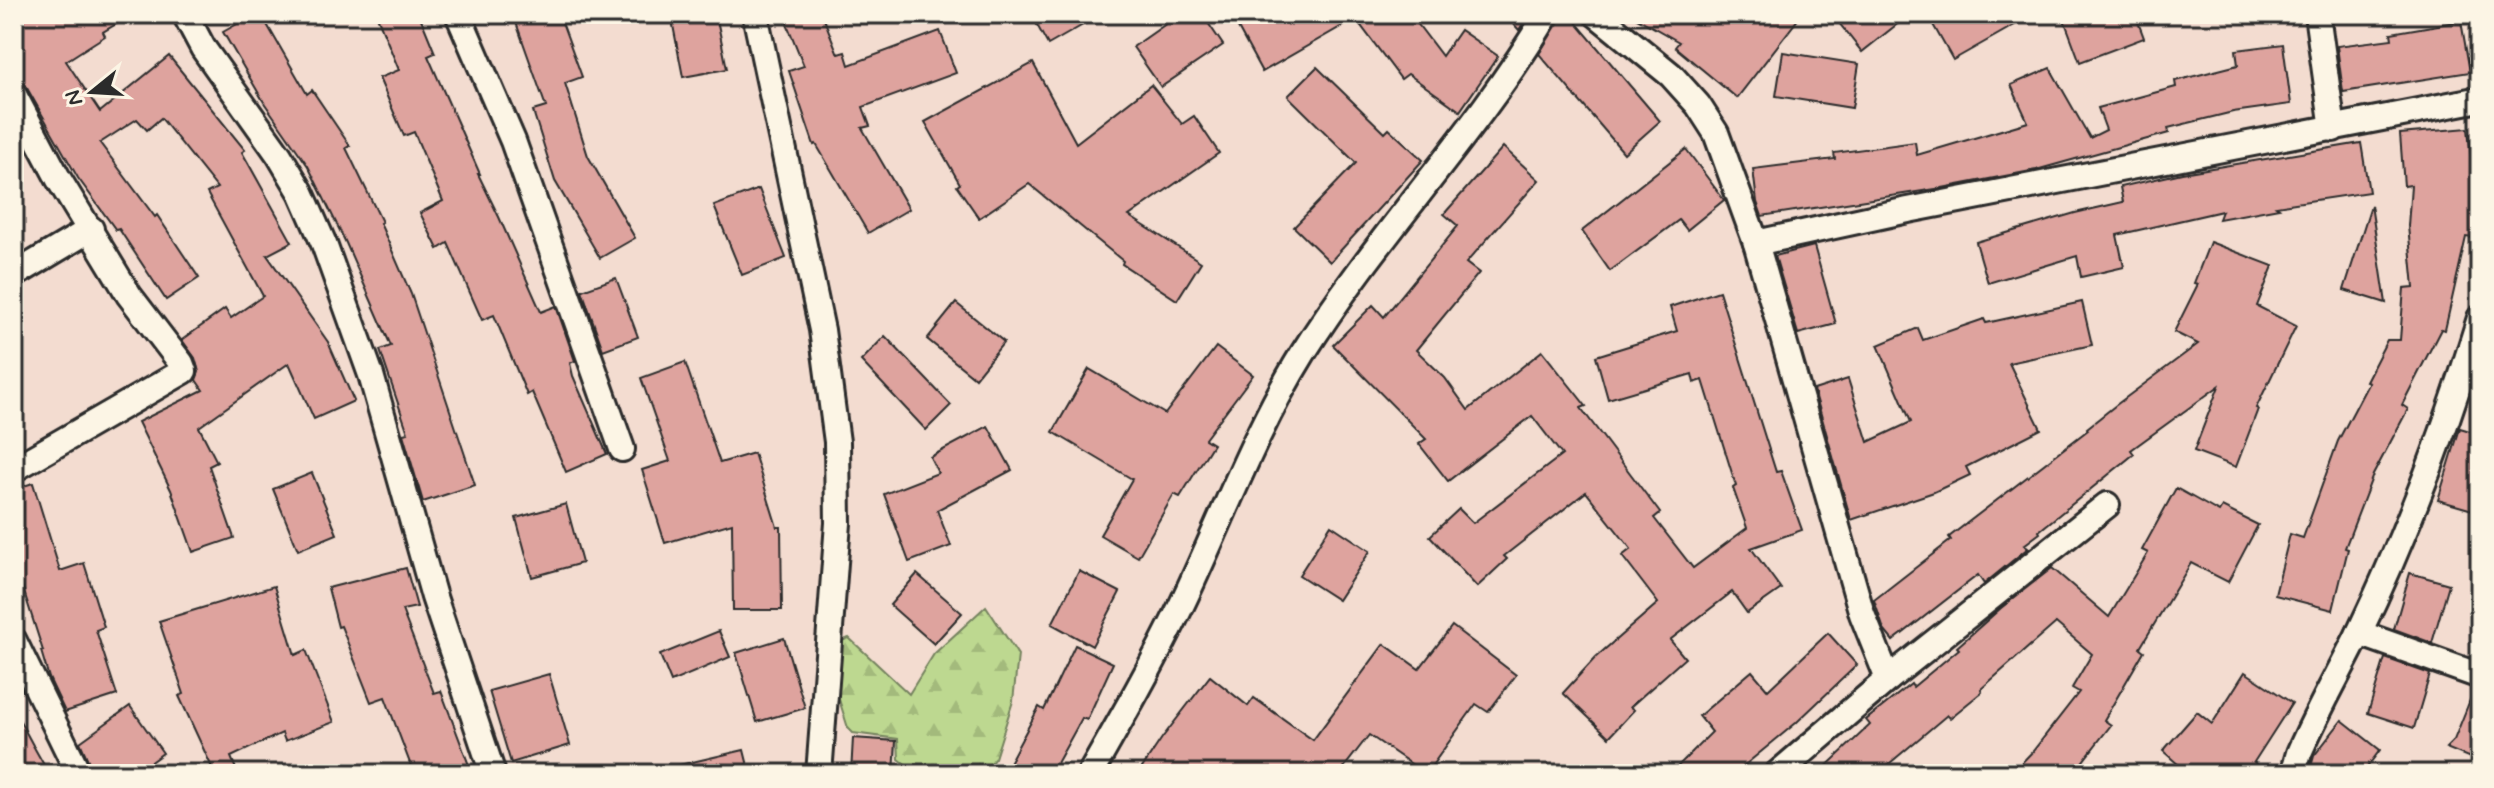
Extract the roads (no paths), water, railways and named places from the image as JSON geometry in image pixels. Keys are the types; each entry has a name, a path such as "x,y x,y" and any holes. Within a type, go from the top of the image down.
{"street":[{"path":"185,14 203,48 279,155 301,192 324,244 371,375 434,597 493,774"},
{"path":"458,14 513,141 622,449"},
{"path":"755,14 822,330 837,442 838,523 818,774"},
{"path":"1090,774 1169,630 1274,402 1303,353 1337,301 1521,58 1547,14"},
{"path":"1596,14 1671,75 1698,105 1716,133 1756,243 1862,614 1888,679"},
{"path":"2317,14 2333,129"},
{"path":"14,95 58,178 129,295 184,371 14,469"},
{"path":"1756,243 1908,210 2480,99"},
{"path":"14,275 91,229"},
{"path":"2293,774 2299,753 2359,633 2423,486 2480,318"},
{"path":"1777,774 1888,679 2107,505"},
{"path":"2359,633 2480,676"},
{"path":"14,641 79,774"}]}
